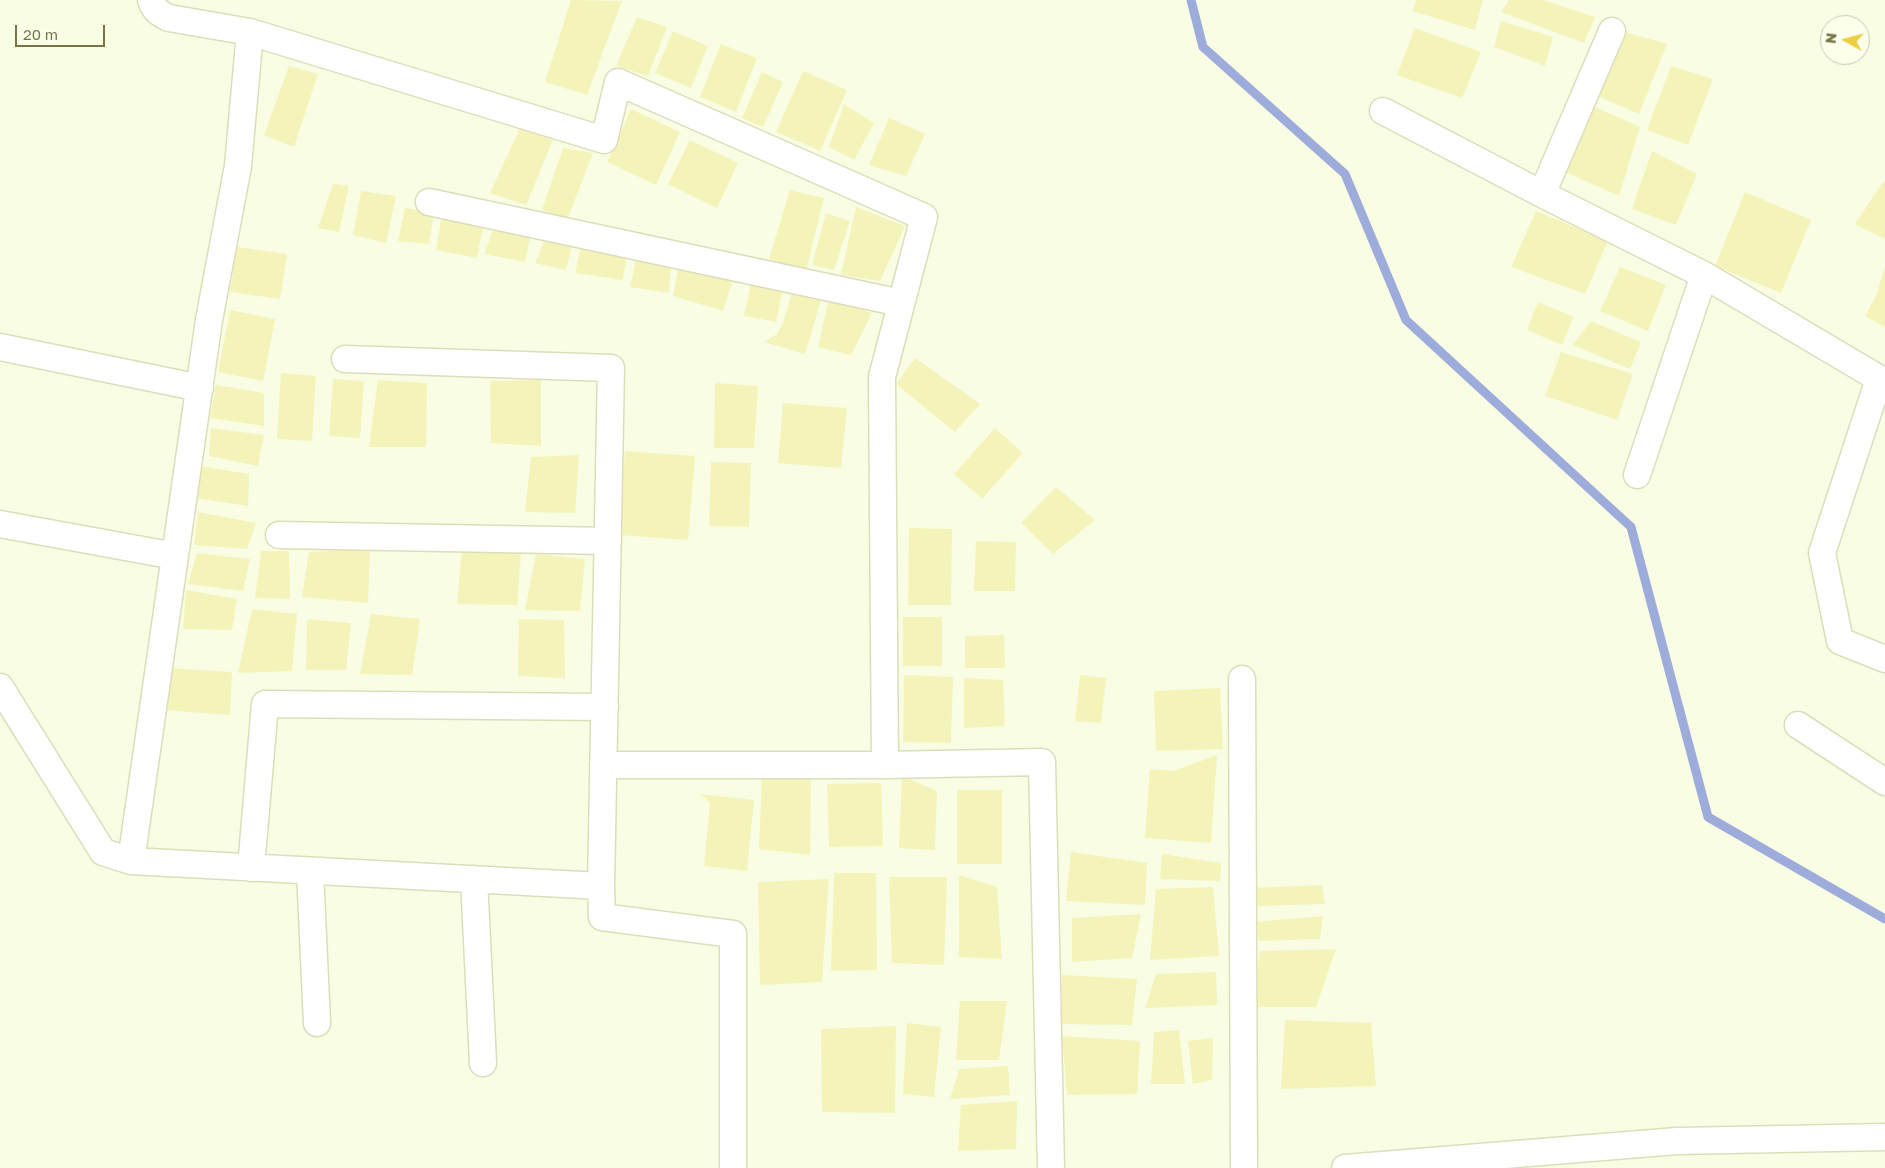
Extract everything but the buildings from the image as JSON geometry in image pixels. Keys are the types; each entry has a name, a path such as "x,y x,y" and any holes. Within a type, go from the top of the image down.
{"street":[{"path":"151,0 160,14 169,18 250,32 604,140 618,82 924,218 882,378 885,765"},
{"path":"1542,194 1612,31"},
{"path":"131,861 209,320 238,166 250,32"},
{"path":"1383,112 1704,275 1882,381 1822,553 1840,641 1885,660"},
{"path":"429,202 902,303"},
{"path":"1636,475 1704,275"},
{"path":"0,347 200,388"},
{"path":"345,359 611,368 601,886 602,918 733,934 733,1168"},
{"path":"0,524 175,556"},
{"path":"279,535 608,542"},
{"path":"1242,680 1244,1168"},
{"path":"0,687 103,852 131,861 601,886"},
{"path":"251,868 265,704 604,707"},
{"path":"1798,725 1885,782"},
{"path":"604,765 885,765 1042,762 1051,1168"},
{"path":"310,871 317,1023"},
{"path":"474,879 483,1063"},
{"path":"1346,1168 1677,1141 1885,1137"}],"waterway":[{"path":"1191,0 1203,47 1345,174 1406,320 1631,527 1708,817 1885,919"}]}
